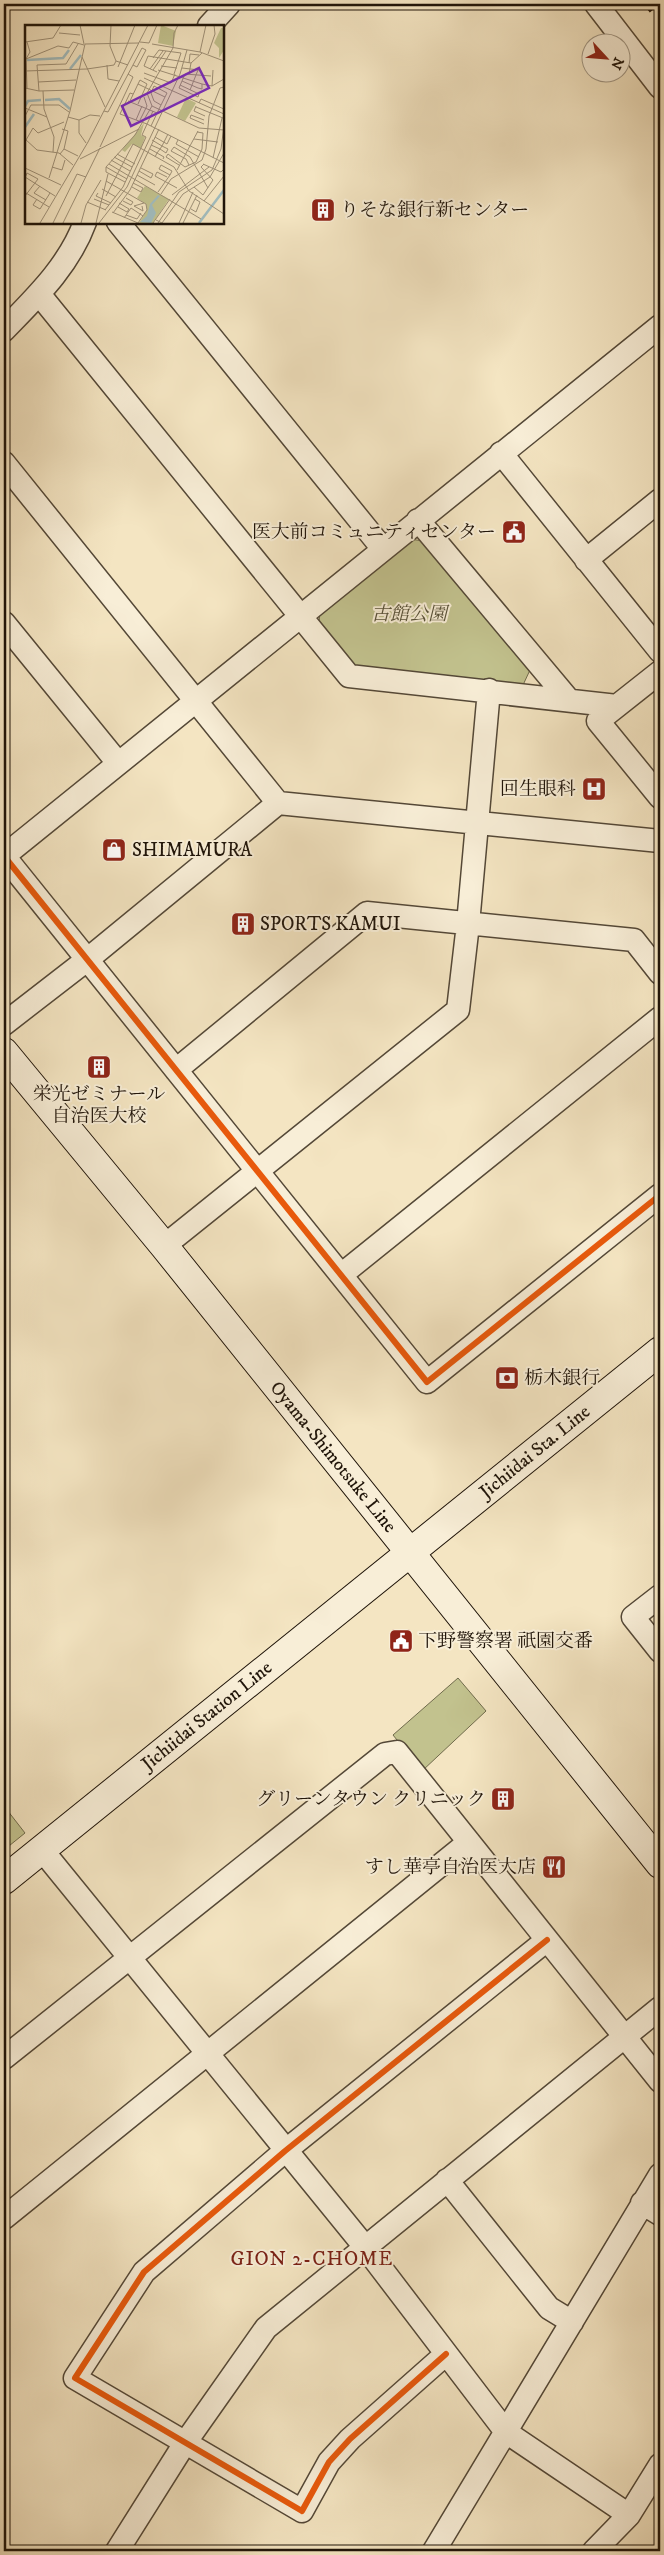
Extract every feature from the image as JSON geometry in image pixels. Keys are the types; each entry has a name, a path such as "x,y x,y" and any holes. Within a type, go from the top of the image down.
{"main road":[{"name":"Oyama-Shimotsuke Line","path":"4,1052 164,1246 660,1864"},
{"name":"Jichiidai Sta. Line","path":"410,1553 660,1351"},
{"name":"Jichiidai Station Line","path":"4,1880 410,1553"}],"street":[{"path":"211,25 229,4"},
{"path":"596,4 660,87"},
{"path":"4,330 39,294 71,253 84,224"},
{"path":"120,224 383,549"},
{"path":"39,294 348,676 489,690 617,706"},
{"path":"660,326 4,856 427,1382 660,1195"},
{"path":"501,453 660,651"},
{"path":"4,463 278,803"},
{"path":"586,560 660,500"},
{"path":"418,520 568,699"},
{"path":"4,623 118,763"},
{"path":"660,672 598,720 660,796"},
{"path":"164,1246 259,1172 458,1010 468,924 489,690"},
{"path":"4,1024 88,959 278,803 660,841"},
{"path":"176,1070 367,913 634,940 660,973"},
{"path":"341,1275 660,1018"},
{"path":"660,1596 633,1618 660,1650"},
{"path":"4,2058 128,1957 385,1754 397,1752 660,2081"},
{"path":"4,2218 469,1842"},
{"path":"42,1850 365,2247 506,2432 629,2515"},
{"path":"446,2354 350,2439 329,2462 302,2511 75,2378 144,2272 285,2151 547,1940"},
{"path":"117,2551 185,2443 266,2328 660,2008"},
{"path":"434,2551 572,2322 651,2209 660,2175"},
{"path":"447,2180 549,2308 572,2322"},
{"path":"594,2551 629,2515 660,2466"}],"green space":[{"name":"古館公園","path":"409,539 424,541 530,670 523,685 353,667 319,624 320,610"},
{"path":"458,1678 486,1711 422,1771 393,1735"},
{"path":"4,1806 25,1833 4,1850"}],"railway":[{"path":"646,4 660,23"}],"cycle path":[{"path":"4,856 427,1382 660,1195"},
{"path":"446,2354 350,2439 329,2462 302,2511 75,2378 144,2272 285,2151 547,1940"}],"place":[{"name":"りそな銀行新センター","path":"323,210"},
{"name":"医大前コミュニティセンター","path":"514,532"},
{"name":"回生眼科","path":"594,789"},
{"name":"SHIMAMURA","path":"114,850"},
{"name":"SPORTS KAMUI","path":"243,924"},
{"name":"栄光ゼミナール 自治医大校","path":"99,1067"},
{"name":"栃木銀行","path":"507,1378"},
{"name":"下野警察署 祇園交番","path":"401,1641"},
{"name":"グリーンタウン クリニック","path":"503,1799"},
{"name":"すし華亭自治医大店","path":"554,1867"}],"district":[{"name":"GION 2-CHOME","path":"312,2259"}]}
